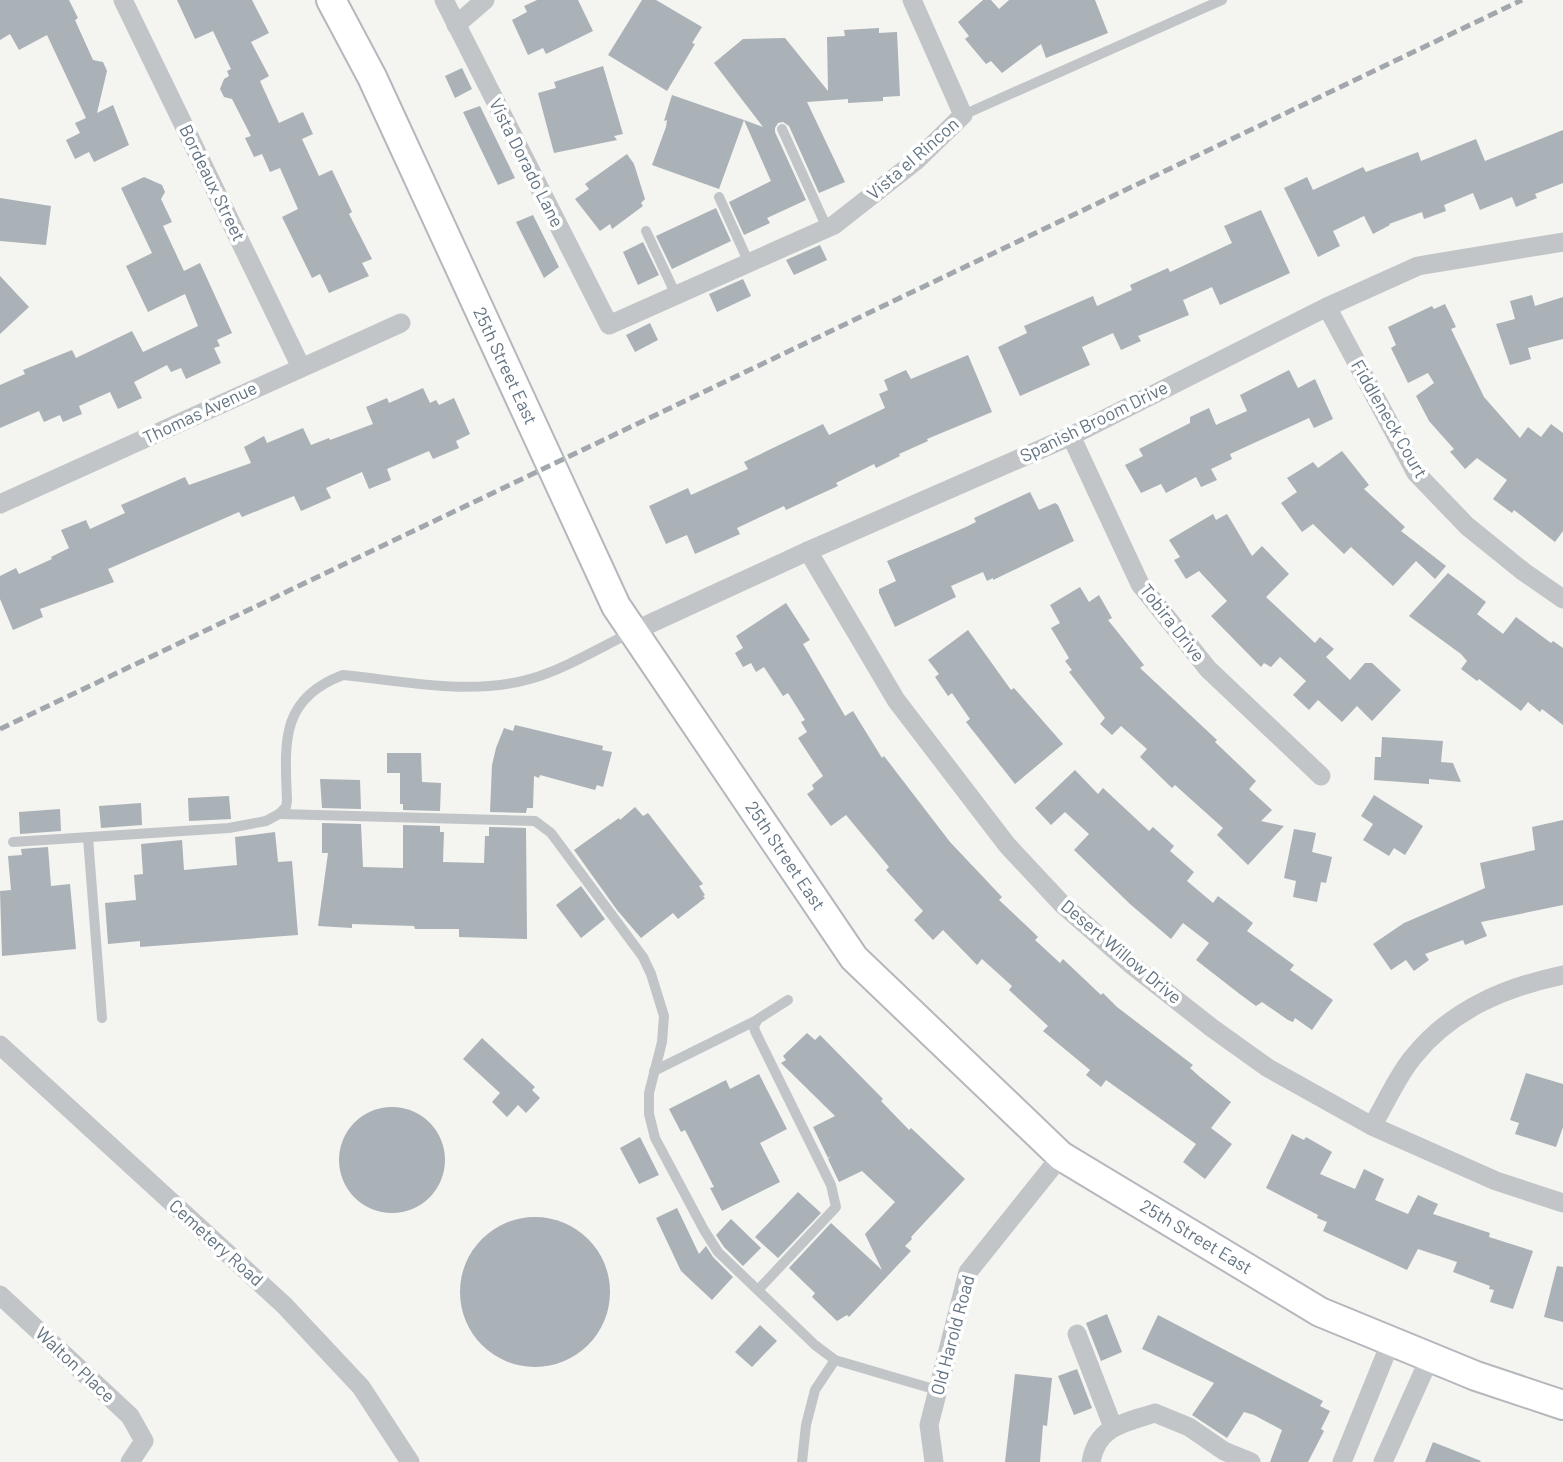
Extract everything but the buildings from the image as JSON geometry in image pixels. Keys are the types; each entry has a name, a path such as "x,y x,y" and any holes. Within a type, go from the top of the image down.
{"main road":[{"name":"25th Street East","path":"331,0 372,77 616,606 854,958 1061,1156 1320,1312 1475,1376 1563,1405"}],"street":[{"name":"Bordeaux Street","path":"123,0 301,367"},
{"name":"Vista Dorado Lane","path":"444,0 609,325"},
{"path":"456,25 485,0"},
{"path":"912,0 963,115"},
{"name":"Vista el Rincon","path":"609,325 834,225 917,160 963,115"},
{"name":"Spanish Broom Drive","path":"632,632 808,551 1071,436 1327,307 1418,266 1563,242"},
{"name":"Fiddleneck Court","path":"1327,307 1416,473 1467,526 1524,572 1563,598"},
{"name":"Thomas Avenue","path":"0,504 401,323"},
{"name":"Tobira Drive","path":"1071,436 1140,584 1208,669 1321,776"},
{"name":"Desert Willow Drive","path":"808,551 896,700 1007,845 1062,904 1133,966 1257,1060 1372,1126 1496,1181 1563,1203"},
{"path":"1372,1126 1413,1056 1455,1016 1523,984 1563,975"},
{"name":"Cemetery Road","path":"0,1045 284,1305 361,1387 410,1462"},
{"name":"Old Harold Road","path":"934,1462 929,1425 968,1272 1061,1156"},
{"name":"Walton Place","path":"0,1295 130,1416 144,1441 130,1462"},
{"path":"1077,1334 1113,1427"},
{"path":"1342,1462 1391,1341"},
{"path":"1383,1462 1430,1357"},
{"path":"1091,1462 1101,1436 1113,1427 1154,1413 1189,1427 1224,1451 1251,1462"}],"lane":[{"name":"Vista el Rincon","path":"963,115 1222,0"},
{"path":"782,129 827,228"},
{"path":"719,197 748,263"},
{"path":"646,231 676,295"},
{"path":"13,842 229,828 266,821 286,807 285,742 292,720 300,705 326,682 344,676 478,687 527,680 632,632"},
{"path":"279,814 535,821 543,825 643,957 651,974 664,1016 662,1042 649,1093 649,1114 655,1138 718,1252 815,1345 835,1360 937,1390"},
{"path":"88,838 102,1018"},
{"path":"654,1071 758,1019 788,1000"},
{"path":"758,1019 754,1026 755,1031 831,1185 836,1207 758,1290"},
{"path":"802,1462 806,1425 815,1390 835,1360"}],"railway":[{"path":"0,729 1522,0"}]}
